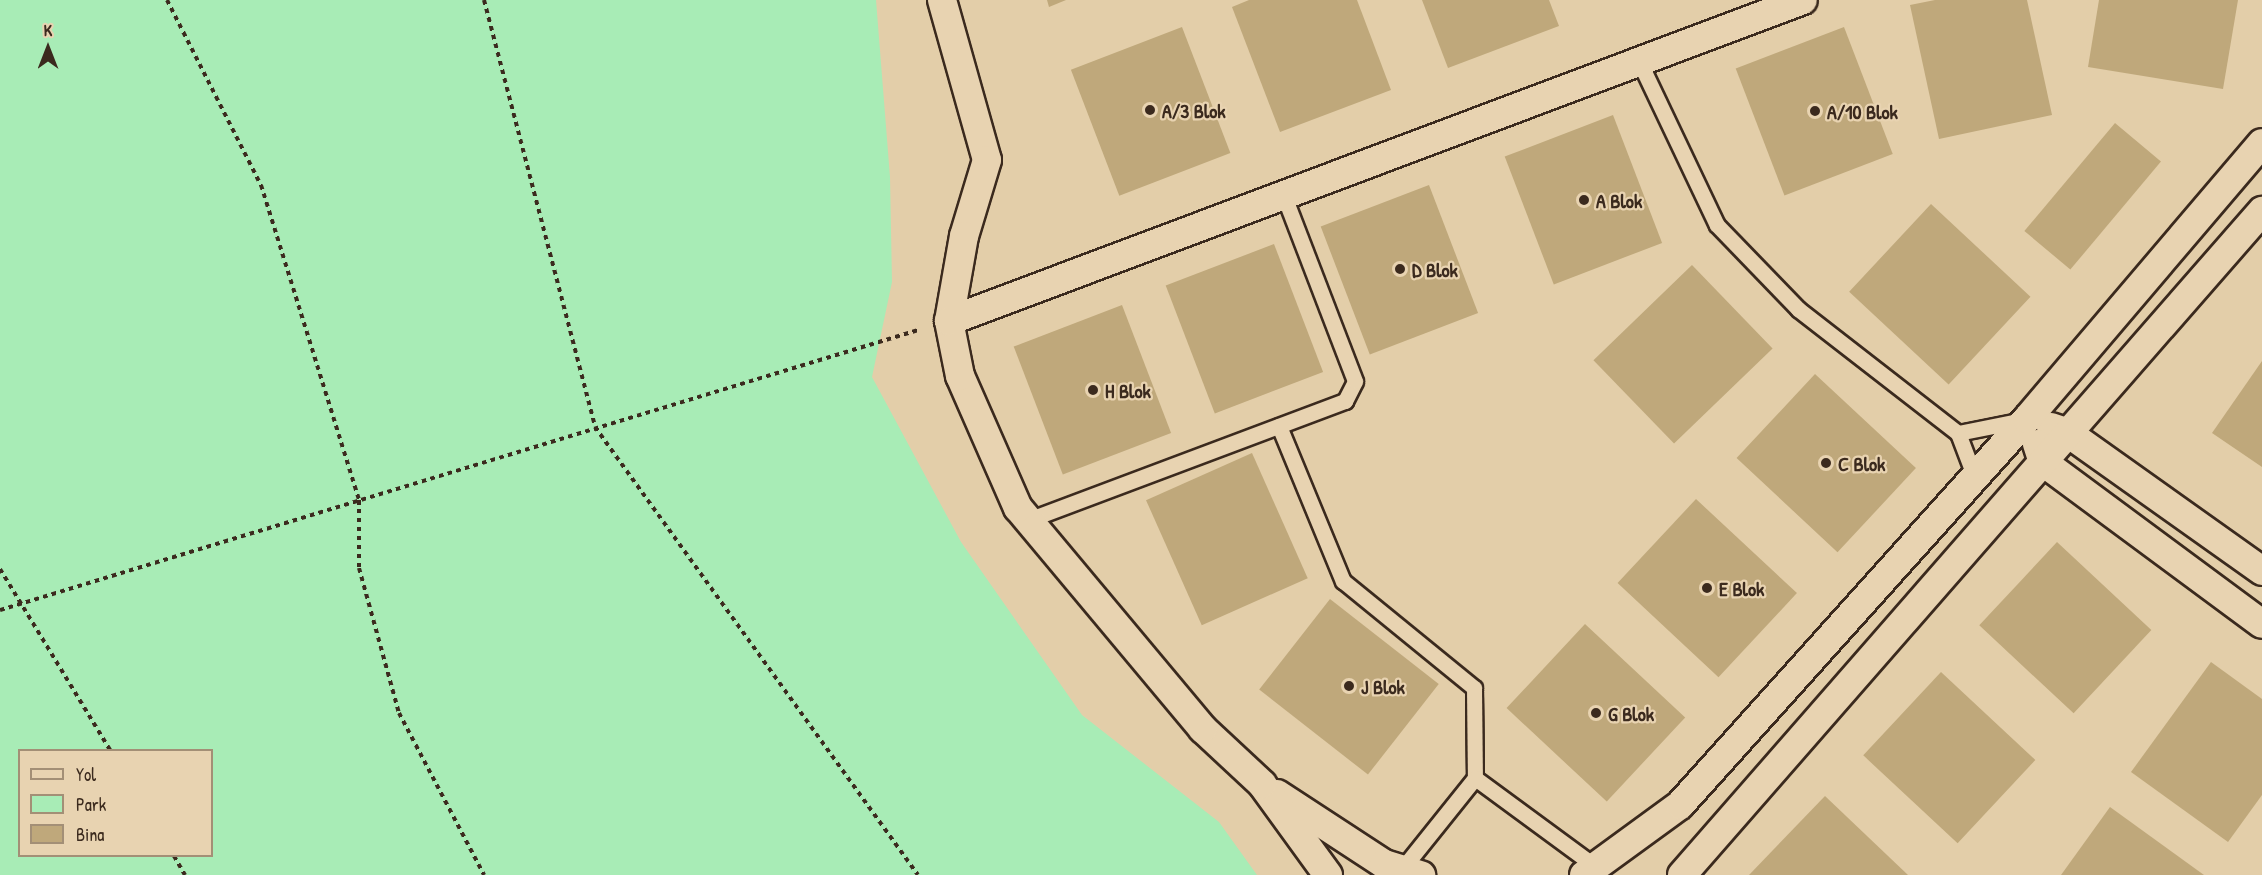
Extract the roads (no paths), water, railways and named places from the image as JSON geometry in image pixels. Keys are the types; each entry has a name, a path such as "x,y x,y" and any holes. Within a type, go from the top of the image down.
{"street":[{"path":"942,0 987,160 964,236 949,321 960,376 1018,508 1203,729 1262,784 1384,864 1411,872"},
{"path":"949,321 1803,0"},
{"path":"1590,870 1680,804 2027,420 2262,143"},
{"path":"1682,875 2262,211"},
{"path":"2027,420 2068,433 2262,570"},
{"path":"2027,420 2043,462 2262,624"},
{"path":"1262,784 1328,875"}],"lane":[{"path":"1640,63 1717,225 1798,309 1958,433 1975,478"},
{"path":"1029,520 1345,400 1355,381 1284,196"},
{"path":"1958,433 2027,420"},
{"path":"1279,426 1343,581 1474,688 1475,778 1411,872"},
{"path":"1475,778 1590,870"}],"place":[{"name":"A/3 Blok","path":"1150,110"},
{"name":"A/10 Blok","path":"1815,111"},
{"name":"A Blok","path":"1584,200"},
{"name":"D Blok","path":"1400,269"},
{"name":"H Blok","path":"1093,390"},
{"name":"C Blok","path":"1826,463"},
{"name":"E Blok","path":"1707,588"},
{"name":"J Blok","path":"1349,686"},
{"name":"G Blok","path":"1596,713"}]}
